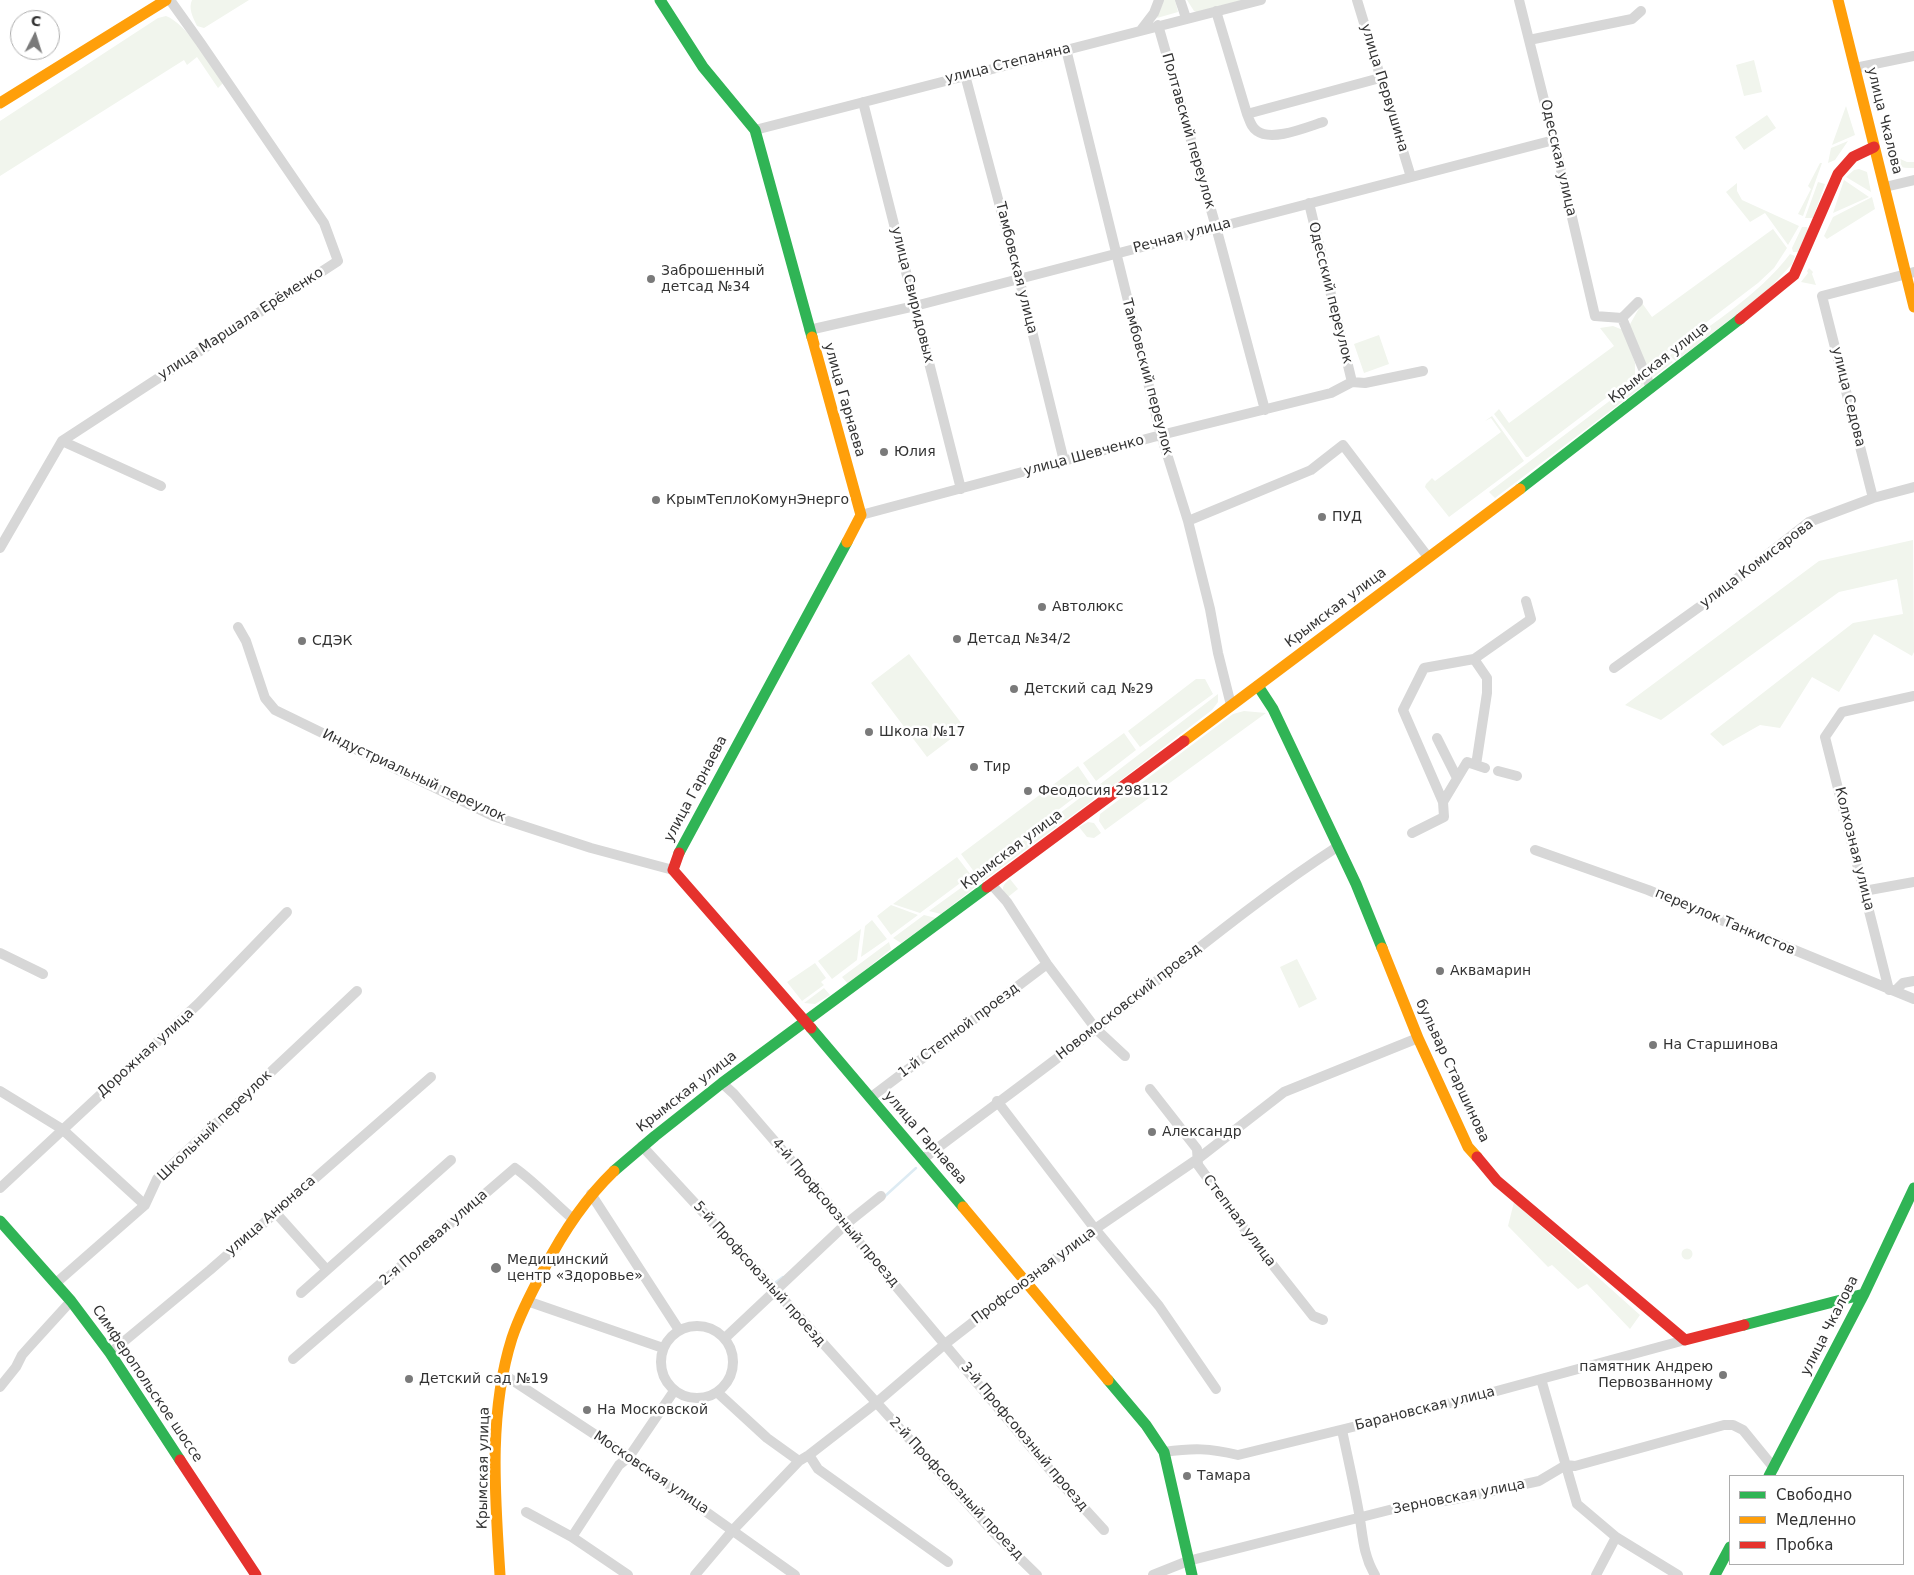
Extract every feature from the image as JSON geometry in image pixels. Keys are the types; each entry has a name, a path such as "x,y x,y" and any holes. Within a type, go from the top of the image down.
{"main road":[{"path":"0,103 168,0"},
{"name":"улица Гарнаева","path":"660,0 703,67 755,130 861,515 814,606 680,849 673,870 923,1159 1146,1425 1164,1452 1192,1575"},
{"name":"улица Чкалова","path":"1838,0 1874,147 1910,273 1914,307"},
{"name":"Крымская улица","path":"500,1575 496,1480 497,1422 503,1374 512,1339 527,1301 556,1243 591,1194 642,1146 722,1083 1258,686 1773,294 1794,275 1838,174 1849,158 1874,147"},
{"name":"бульвар Старшинова","path":"1258,686 1273,709 1356,884 1418,1038 1468,1147 1496,1181 1685,1340"},
{"name":"улица Чкалова","path":"1771,1472 1864,1294 1914,1188"},
{"name":"Симферопольское шоссе","path":"0,1221 56,1283 110,1353 256,1575"},
{"path":"1685,1340 1864,1294"},
{"path":"1715,1575 1729,1549"}],"street":[{"name":"улица Маршала Ерёменко","path":"0,548 62,441 338,261 324,223 200,42 168,0"},
{"path":"1141,30 1154,12 1159,0"},
{"path":"1180,0 1186,18"},
{"name":"улица Степаняна","path":"755,130 1261,0"},
{"name":"улица Первушина","path":"1356,0 1411,177"},
{"name":"Одесская улица","path":"1519,0 1595,316 1622,318"},
{"path":"1216,11 1252,126 1258,132 1274,136 1323,122"},
{"path":"1529,40 1632,18 1640,11"},
{"name":"Полтавский переулок","path":"1158,25 1216,227 1265,410"},
{"name":"Тамбовский переулок","path":"1066,49 1161,435 1188,522 1210,609 1218,653 1231,705"},
{"path":"1855,68 1914,56"},
{"name":"Тамбовская улица","path":"965,75 1019,278 1064,461"},
{"path":"1247,114 1380,78"},
{"name":"улица Свиридовых","path":"862,102 961,489"},
{"name":"Речная улица","path":"809,330 915,306 1554,140"},
{"path":"1885,187 1914,180"},
{"name":"Одесский переулок","path":"1308,203 1352,382"},
{"name":"улица Седова","path":"1873,498 1822,296 1910,273"},
{"path":"1638,302 1622,318 1651,388"},
{"name":"улица Шевченко","path":"861,515 1161,435 1331,394 1352,382 1365,383 1423,371"},
{"path":"62,441 161,486"},
{"path":"1188,522 1311,470 1344,445 1428,557"},
{"name":"улица Комисарова","path":"1614,668 1716,595 1809,522 1873,498 1914,487"},
{"path":"1412,833 1444,817 1443,802 1403,710 1424,668 1474,659 1531,619 1526,601"},
{"name":"Индустриальный переулок","path":"238,627 246,641 265,698 275,710 493,816 591,848 673,870"},
{"path":"1443,802 1467,762 1481,766 1488,678 1474,659"},
{"name":"Колхозная улица","path":"1892,991 1864,891 1825,737 1842,712 1914,696"},
{"path":"1437,738 1457,778"},
{"path":"1498,771 1517,776"},
{"name":"Новомосковский проезд","path":"923,1159 997,1101 1096,1029 1287,879 1337,847"},
{"name":"переулок Танкистов","path":"1535,850 1648,890 1914,999"},
{"path":"1864,891 1914,882"},
{"path":"991,884 1007,902 1047,964 1096,1029 1125,1056"},
{"name":"Дорожная улица","path":"0,1188 198,1004 287,912"},
{"path":"0,953 43,974"},
{"name":"1-й Степной проезд","path":"870,1098 1047,964"},
{"path":"1892,991 1903,983 1914,980"},
{"name":"Школьный переулок","path":"56,1283 145,1205 157,1179 357,991"},
{"name":"Профсоюзная улица","path":"695,1575 733,1530 799,1461 809,1456 946,1344 1095,1229 1199,1158 1284,1092 1418,1038"},
{"name":"улица Анюнаса","path":"110,1353 210,1270 431,1077"},
{"name":"4-й Профсоюзный проезд","path":"722,1083 734,1094 846,1224 848,1229 946,1344"},
{"name":"Степная улица","path":"1150,1089 1197,1149 1198,1165 1249,1235 1313,1316 1323,1320"},
{"path":"0,1091 62,1129 145,1205"},
{"path":"997,1101 1095,1229 1159,1306 1216,1389"},
{"name":"5-й Профсоюзный проезд","path":"642,1146 876,1403"},
{"path":"301,1293 451,1160"},
{"name":"2-я Полевая улица","path":"293,1359 515,1168 528,1177 573,1219"},
{"path":"591,1194 679,1330"},
{"path":"725,1338 846,1224 881,1196"},
{"path":"275,1212 327,1270"},
{"path":"0,1387 16,1367 22,1355 71,1301"},
{"path":"527,1301 663,1348"},
{"path":"691,1326 704,1326 725,1338 732,1352 734,1367 729,1382 718,1393 704,1399 688,1398 674,1391 664,1379 660,1364 663,1348 679,1330 691,1326"},
{"name":"Барановская улица","path":"1164,1452 1192,1448 1238,1455 1342,1430 1685,1340"},
{"name":"3-й Профсоюзный проезд","path":"946,1344 1061,1482 1104,1530"},
{"name":"Московская улица","path":"503,1374 629,1457 795,1575"},
{"path":"1541,1378 1577,1504 1616,1537 1678,1575"},
{"path":"572,1537 619,1465 629,1457 674,1391"},
{"path":"718,1393 767,1438 799,1461"},
{"name":"2-й Профсоюзный проезд","path":"876,1403 994,1533 1037,1575"},
{"name":"Зерновская улица","path":"1153,1575 1188,1560 1360,1519 1401,1507 1451,1500 1539,1481 1566,1465 1575,1466 1724,1425 1733,1425 1743,1430 1771,1472"},
{"path":"1342,1430 1368,1562 1375,1575"},
{"path":"809,1456 818,1469 948,1562"},
{"path":"526,1512 572,1537 628,1575"},
{"path":"1596,1575 1616,1537"}],"shaded area":[{"path":"192,0 249,0 204,28 197,26 194,19 191,10"},
{"path":"1164,0 1175,0 1178,12 1157,18"},
{"path":"1187,0 1251,0 1199,13 1194,11"},
{"path":"166,16 182,27 198,45 223,83 218,88 197,57 187,65 184,60 0,176 0,121 158,18"},
{"path":"1754,60 1762,92 1744,96 1736,65"},
{"path":"1846,106 1855,135 1832,145"},
{"path":"1767,115 1776,128 1744,150 1735,137"},
{"path":"1848,141 1835,160 1828,163 1831,148"},
{"path":"1887,153 1907,162 1914,162 1914,168 1894,165 1886,157"},
{"path":"1820,163 1822,163 1803,216 1798,214 1811,189 1808,186"},
{"path":"1859,169 1867,172 1871,192 1846,177 1854,170"},
{"path":"1844,180 1869,197 1833,213"},
{"path":"1818,182 1825,184 1813,218 1805,218"},
{"path":"1737,183 1737,191 1742,200 1799,226 1788,245 1765,213 1750,222 1726,192"},
{"path":"1872,197 1875,209 1827,239 1824,236 1833,217"},
{"path":"1802,227 1807,227 1808,230 1798,252 1793,252 1792,248"},
{"path":"1773,229 1787,248 1774,268 1758,283 1645,369 1629,326 1642,303 1652,317"},
{"path":"1790,254 1795,256 1792,264 1767,291 1676,361 1669,356 1749,296 1764,283"},
{"path":"1809,268 1813,272 1816,285 1801,282 1808,273"},
{"path":"1613,326 1623,330 1635,363 1635,376 1526,457 1494,414 1499,409 1509,423 1614,346 1600,328"},
{"path":"1379,335 1389,364 1364,373 1354,344"},
{"path":"1667,358 1673,362 1650,380 1647,373"},
{"path":"1644,375 1647,383 1495,498 1489,492"},
{"path":"1492,416 1524,461 1449,517 1425,487 1426,484 1432,478 1435,481 1501,432 1491,418 1485,421"},
{"path":"1913,540 1914,652 1912,656 1874,634 1839,692 1812,677 1780,728 1760,725 1723,746 1710,734 1853,623 1903,614 1897,579 1839,592 1661,720 1625,705 1819,561"},
{"path":"909,654 965,728 927,757 871,683"},
{"path":"1196,679 1205,679 1213,694 1140,747 1128,731"},
{"path":"1218,694 1218,702 1212,710 1109,789 1102,788 1099,785"},
{"path":"1244,711 1266,713 1105,830 1099,821 1100,814 1233,714"},
{"path":"1124,733 1136,750 1096,781 1083,763"},
{"path":"1078,766 1091,785 975,873 961,854"},
{"path":"1093,788 1096,796 1093,800 982,882 977,876"},
{"path":"1088,822 1094,823 1101,833 1094,838 1087,837 1079,827"},
{"path":"957,857 971,875 920,913 893,904"},
{"path":"976,877 979,884 941,914 929,911"},
{"path":"1010,879 1018,889 1008,897 1003,888"},
{"path":"891,905 918,915 891,935 877,916"},
{"path":"924,915 936,918 901,943 893,938"},
{"path":"872,920 887,939 861,957 865,926"},
{"path":"861,929 857,960 832,979 818,961"},
{"path":"889,942 891,949 848,984 842,977"},
{"path":"1297,959 1317,999 1299,1008 1280,967"},
{"path":"815,963 826,978 821,982 824,985 802,1001 787,982"},
{"path":"824,988 830,995 815,1004 804,1003"},
{"path":"1514,1202 1640,1315 1630,1329 1587,1284 1578,1289 1552,1265 1548,1267 1508,1226"},
{"path":"1687,1248 1693,1254 1687,1260 1681,1254"}],"waterway":[{"path":"884,1197 916,1168"},
{"path":"776,1282 783,1277"}],"traffic: fast":[{"path":"660,0 703,67 755,130 812,337"},
{"path":"1520,489 1740,319"},
{"path":"679,853 847,542"},
{"path":"1258,686 1273,709 1356,884 1382,948"},
{"path":"614,1171 722,1083 987,887"},
{"path":"811,1028 963,1207"},
{"path":"1770,1475 1864,1294 1914,1188"},
{"path":"0,1221 71,1301 110,1353 180,1460"},
{"path":"1744,1325 1864,1294"},
{"path":"1108,1380 1146,1425 1164,1452 1192,1575"},
{"path":"1715,1575 1729,1549"}],"traffic: slow":[{"path":"0,103 166,0"},
{"path":"1838,0 1914,307"},
{"path":"812,337 861,515 847,542"},
{"path":"1184,741 1520,489"},
{"path":"1382,948 1418,1038 1468,1147 1477,1157"},
{"path":"500,1575 495,1485 496,1426 504,1367 512,1338 526,1303 559,1242 584,1205 614,1171"},
{"path":"963,1207 1108,1380"}],"traffic: jam":[{"path":"1740,319 1794,275 1838,174 1853,157 1874,147"},
{"path":"987,887 1184,741"},
{"path":"679,853 673,870 811,1028"},
{"path":"1477,1157 1497,1181 1685,1340 1744,1325"},
{"path":"180,1460 256,1575"}],"place":[{"name":"Заброшенный детсад №34","path":"651,279"},
{"name":"Юлия","path":"884,452"},
{"name":"КрымТеплоКомунЭнерго","path":"656,500"},
{"name":"ПУД","path":"1322,517"},
{"name":"Автолюкс","path":"1042,607"},
{"name":"Детсад №34/2","path":"957,639"},
{"name":"СДЭК","path":"302,641"},
{"name":"Детский сад №29","path":"1014,689"},
{"name":"Школа №17","path":"869,732"},
{"name":"Тир","path":"974,767"},
{"name":"Феодосия 298112","path":"1028,791"},
{"name":"Аквамарин","path":"1440,971"},
{"name":"На Старшинова","path":"1653,1045"},
{"name":"Александр","path":"1152,1132"},
{"name":"Медицинский центр «Здоровье»","path":"496,1268"},
{"name":"памятник Андрею Первозванному","path":"1723,1375"},
{"name":"Детский сад №19","path":"409,1379"},
{"name":"На Московской","path":"587,1410"},
{"name":"Тамара","path":"1187,1476"}]}
